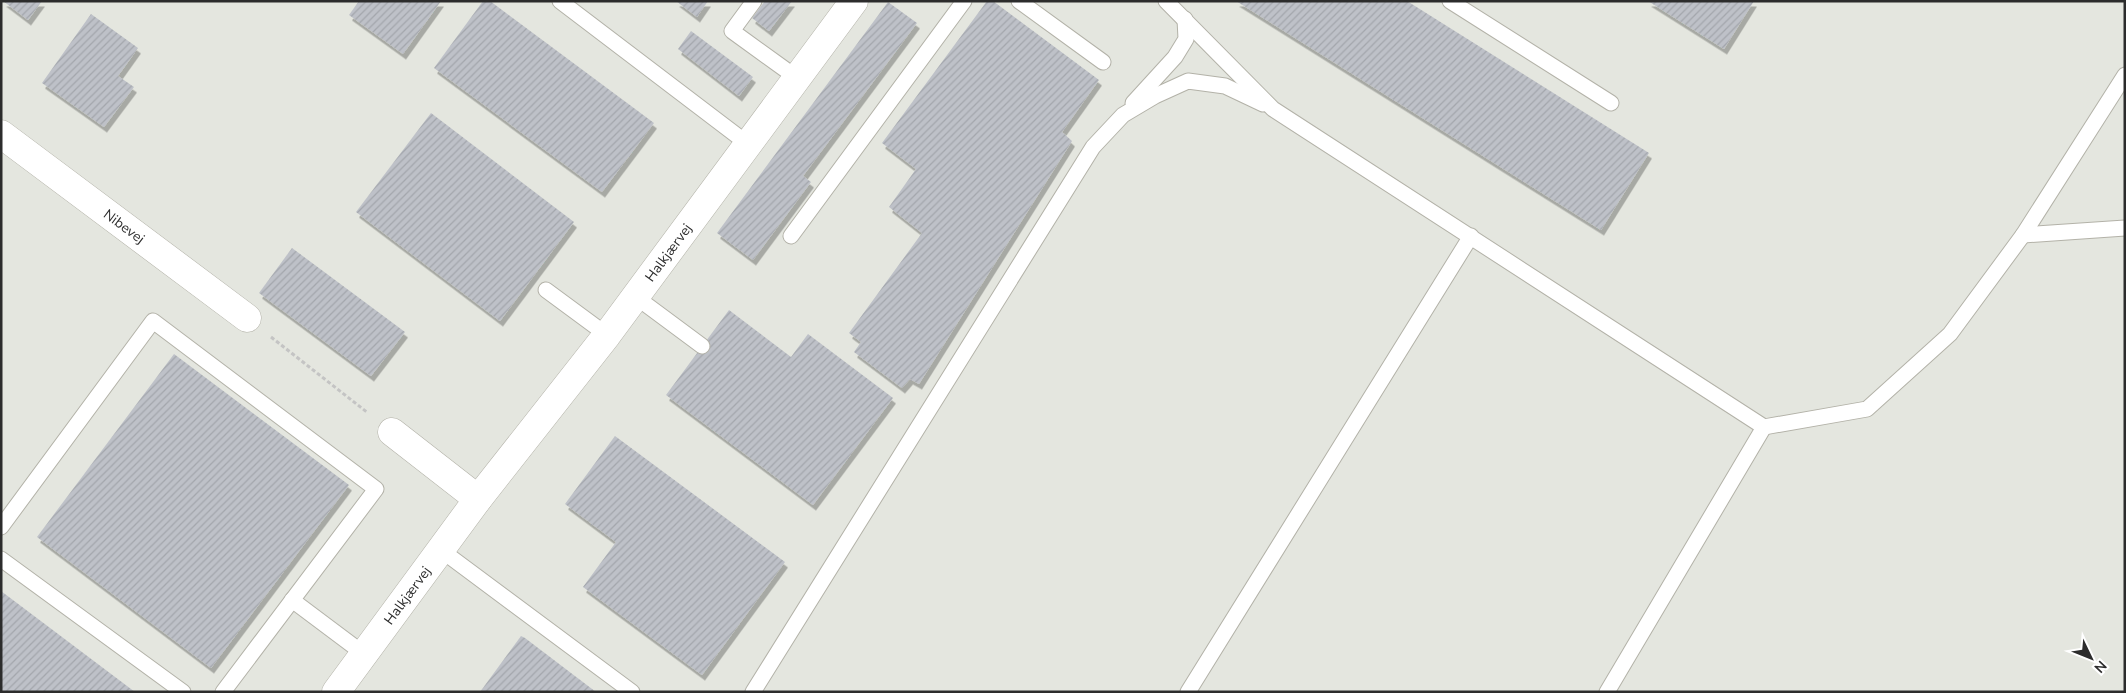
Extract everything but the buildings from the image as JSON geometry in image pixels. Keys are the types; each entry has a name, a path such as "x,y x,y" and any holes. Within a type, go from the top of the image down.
{"street":[{"name":"Halkjærvej","path":"336,692 478,498 608,335 854,1"},
{"name":"Nibevej","path":"1,134 215,284 247,318"},
{"path":"392,432 478,498"}],"lane":[{"path":"560,1 748,144"},
{"path":"754,1 732,31 797,78"},
{"path":"1019,1 1103,62"},
{"path":"1166,1 1273,109"},
{"path":"1450,1 1610,103"},
{"path":"791,236 963,2"},
{"path":"753,692 1093,147 1175,57 1186,39 1185,19"},
{"path":"1123,115 1155,96 1188,81 1225,86 1273,109 1764,428 1867,409 1950,334 2024,235 2125,75"},
{"path":"2024,235 2125,228"},
{"path":"1188,692 1471,236"},
{"path":"546,290 608,335"},
{"path":"636,297 702,346"},
{"path":"1,527 153,321 376,488 223,692"},
{"path":"1607,692 1764,428"},
{"path":"440,550 632,692"},
{"path":"1,559 183,692"},
{"path":"292,600 364,654"}],"path":[{"path":"247,318 392,432"}],"shaded area":[{"path":"1,1 2125,1 2125,692 1,692"}]}
